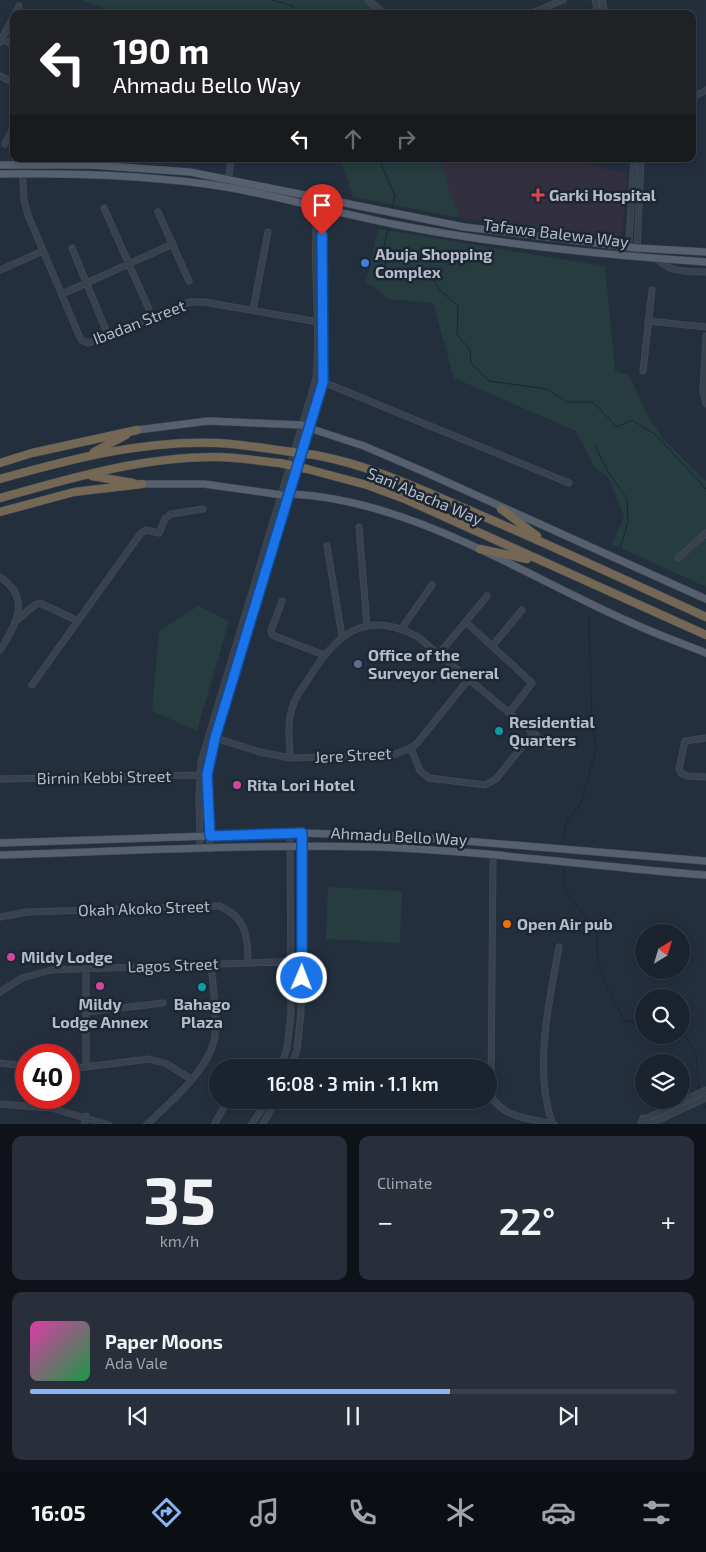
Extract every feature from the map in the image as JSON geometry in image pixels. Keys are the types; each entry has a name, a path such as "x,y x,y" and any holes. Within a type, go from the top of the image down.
{"highway":[{"path":"88,454 136,430"},
{"path":"0,463 32,453 136,430"},
{"name":"Sani Abacha Way","path":"0,479 88,454 157,444 209,443 286,451 345,461 373,470 547,543 706,617"},
{"name":"Sani Abacha Way","path":"0,498 86,474 162,461 215,457 280,463 368,485 405,499 706,635"},
{"path":"86,474 142,484"},
{"path":"0,512 74,492 142,484"},
{"path":"502,508 547,543"},
{"path":"480,549 541,562"}],"main road":[{"name":"Tafawa Balewa Way","path":"0,165 128,167 190,172 229,178 405,217 530,236 637,248 706,252"},
{"name":"Tafawa Balewa Way","path":"0,174 128,176 227,187 373,220 514,244 706,262"},
{"name":"Sani Abacha Way","path":"136,430 208,421 305,427 364,446 706,599"},
{"path":"142,484 204,484 282,495"},
{"name":"Sani Abacha Way","path":"290,494 326,498 370,508 414,523 480,549 632,623 706,653"},
{"name":"Ahmadu Bello Way","path":"0,843 302,833 417,838 706,861"},
{"name":"Ahmadu Bello Way","path":"0,855 303,846 404,849 493,855 706,875"}],"street":[{"path":"368,0 379,10"},
{"path":"539,10 563,0"},
{"path":"1,40 10,24"},
{"path":"5,144 10,134"},
{"path":"227,187 231,162"},
{"path":"628,256 634,162"},
{"path":"636,256 641,162"},
{"name":"Ibadan Street","path":"22,165 24,200 81,340 88,343 190,302 204,302 319,322"},
{"path":"200,849 200,774 208,736 282,495 305,427 323,382 325,361 314,271 323,198"},
{"path":"104,208 152,316"},
{"path":"158,212 189,281"},
{"path":"253,310 268,232"},
{"path":"62,294 172,244"},
{"path":"72,248 108,335"},
{"path":"0,270 43,250"},
{"path":"657,258 664,266 673,270 706,272"},
{"path":"643,371 652,290"},
{"path":"648,321 706,326"},
{"path":"210,849 207,775 215,738 290,494 316,379 319,322"},
{"path":"706,336 703,391 706,404"},
{"path":"323,382 569,483"},
{"path":"32,685 141,533 146,530 159,533 165,519 171,514 203,509"},
{"path":"359,527 367,626"},
{"path":"678,558 706,533"},
{"path":"327,546 342,636"},
{"path":"0,577 14,591 18,601 17,620"},
{"path":"402,628 432,584"},
{"path":"439,654 487,596"},
{"path":"282,601 271,631 272,635 324,655"},
{"path":"0,650 17,620 40,603 78,621"},
{"path":"493,645 522,610"},
{"path":"466,622 532,683 509,713"},
{"path":"290,758 289,723 293,703 324,655 342,636 367,626 402,628 439,654 549,746"},
{"name":"Jere Street","path":"208,736 260,752 290,758 394,755 411,748 468,680"},
{"path":"411,748 420,771 429,778 485,785 496,779 533,733"},
{"path":"706,738 685,740 680,769 681,773 687,776 706,777"},
{"name":"Birnin Kebbi Street","path":"0,779 207,775"},
{"path":"283,1059 290,1031 292,962 290,833"},
{"path":"293,1059 300,1031 302,833"},
{"path":"493,855 491,1096 495,1104 504,1110 526,1118 554,1124 543,1074 551,994 559,947"},
{"name":"Okah Akoko Street","path":"0,917 27,912 219,906 236,915 243,924 246,933 248,963"},
{"name":"Lagos Street","path":"0,992 8,985 37,973 86,968 302,961"},
{"path":"146,1124 180,1094 206,1060 215,1036 210,964"},
{"path":"86,968 86,1067"},
{"path":"86,1012 163,1003"},
{"path":"80,1068 149,1059 167,1064 191,1079"},
{"path":"0,1062 15,1064"},
{"path":"649,1122 706,1090"},
{"path":"649,1122 706,1098"},
{"path":"0,1104 51,1108 86,1116 109,1124"},
{"path":"214,1124 223,1109"},
{"path":"251,1124 262,1109"},
{"path":"262,1124 271,1109"},
{"path":"84,1124 86,1116"},
{"path":"526,1118 535,1124"},
{"path":"633,1124 640,1123 643,1118 649,1122"}],"shaded area":[{"name":"Garki Hospital","path":"440,162 579,162 627,173 626,179 628,180 621,238 460,218"}],"green space":[{"path":"82,0 375,0 386,10 108,10"},
{"path":"342,162 440,162 460,218 353,197"},
{"path":"378,229 605,266 615,371 630,376 646,413 663,439 706,481 706,587 612,544 624,517 609,478 595,468 576,431 454,378 433,303 389,299 366,282"},
{"path":"198,606 229,621 197,731 152,711 159,631"},
{"path":"328,887 402,891 400,943 326,939"}],"waterway":[{"path":"272,0 293,6 295,10"},
{"path":"380,162 395,196 392,209"},
{"path":"389,225 383,251 387,276 413,278 429,274 440,290 458,306 457,335 470,349 471,363 489,381 547,389 567,402 593,402 617,427 632,420 656,435 706,489"},
{"path":"595,446 607,470 627,499 628,522 620,548"},
{"path":"563,840 567,821 581,803 596,749 592,724 589,617"},
{"path":"564,869 564,888 597,933 598,963 608,989"},
{"path":"611,996 624,1020 635,1023"},
{"path":"690,1044 696,1053 699,1090"},
{"path":"703,1102 706,1108"}],"place":[{"name":"Garki Hospital","path":"538,195"},
{"name":"Abuja Shopping Complex","path":"365,263"},
{"name":"Office of the Surveyor General","path":"358,664"},
{"name":"Residential Quarters","path":"499,731"},
{"name":"Rita Lori Hotel","path":"237,785"},
{"name":"Open Air pub","path":"507,924"},
{"name":"Mildy Lodge","path":"11,957"},
{"name":"Mildy Lodge Annex","path":"100,986"},
{"name":"Bahago Plaza","path":"202,987"}],"route":[{"path":"302,978 302,833 210,836 207,775 215,738 289,501 323,382 325,361 321,293 322,235"}]}
